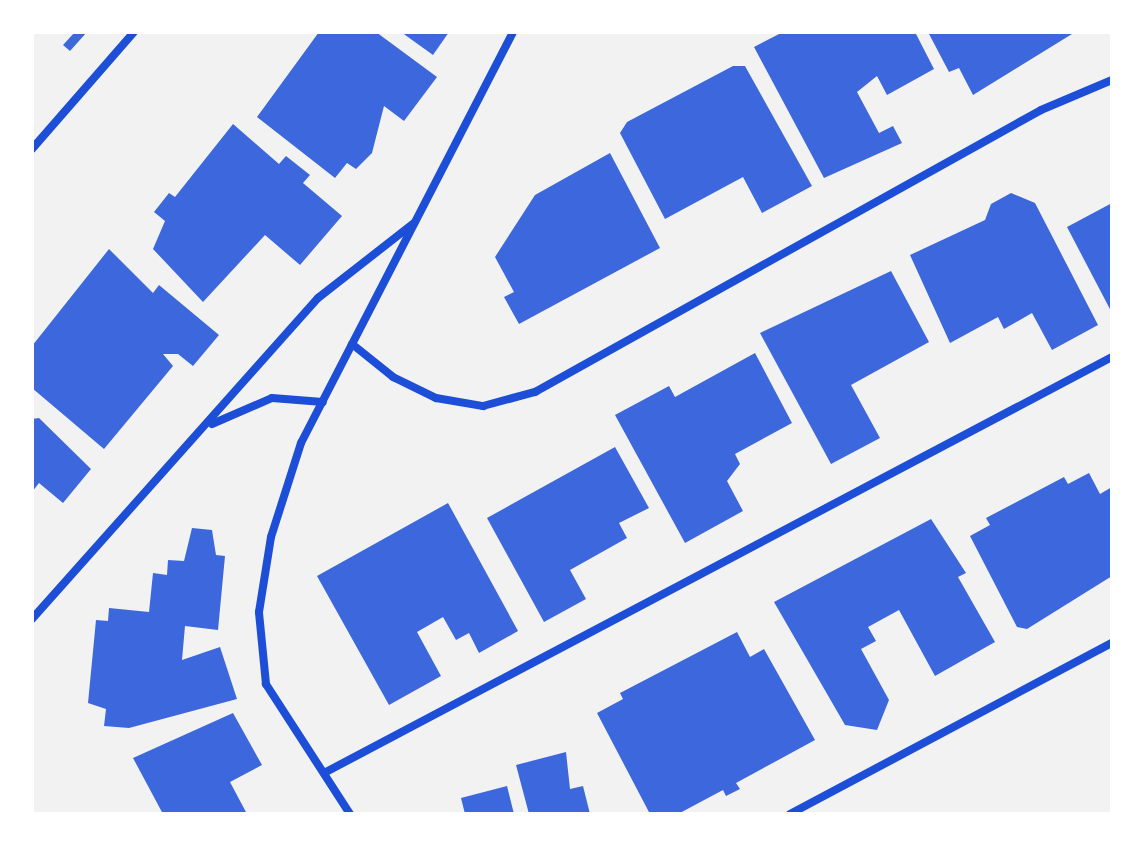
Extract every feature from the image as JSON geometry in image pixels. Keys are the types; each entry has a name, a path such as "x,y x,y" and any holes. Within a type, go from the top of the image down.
{"street":[{"path":"32,149 134,32"},
{"path":"350,814 266,684 259,612 271,537 301,443 513,32"},
{"path":"352,344 393,377 436,398 483,406 535,392 1041,110 1112,80"},
{"path":"32,619 208,426 318,298 415,223"},
{"path":"324,773 1112,357"},
{"path":"208,426 272,398 323,402"},
{"path":"790,814 1112,643"}],"building":[{"path":"75,32 87,32 70,51 63,45"},
{"path":"319,32 376,32 437,77 404,121 384,106 372,153 356,169 347,163 335,178 257,117"},
{"path":"401,32 449,32 433,55"},
{"path":"783,32 915,32 934,69 887,95 877,76 857,92 879,133 893,126 902,143 824,178 754,47"},
{"path":"928,32 1072,34 973,95 959,68 949,72"},
{"path":"733,66 745,66 812,186 762,213 743,177 665,219 620,133 627,122"},
{"path":"233,124 279,164 286,156 310,175 303,183 342,216 300,265 265,235 203,302 153,249 165,221 154,212 169,193 175,197"},
{"path":"610,153 660,248 519,324 504,297 514,292 495,257 535,195"},
{"path":"1011,193 1035,203 1098,325 1052,350 1032,313 1004,329 998,317 950,343 910,255 985,220 991,204"},
{"path":"1112,203 1112,313 1067,227"},
{"path":"109,249 153,293 159,285 219,335 193,366 178,354 163,354 173,366 104,449 32,388 32,346"},
{"path":"891,271 929,342 851,385 880,438 831,464 760,333"},
{"path":"755,353 792,423 735,454 740,464 727,481 743,511 685,543 615,415 669,386 675,397"},
{"path":"39,418 91,469 63,503 39,483 32,492 32,419"},
{"path":"615,447 649,508 619,523 627,538 570,570 586,599 544,622 487,518"},
{"path":"1089,473 1100,494 1112,487 1112,576 1027,629 1017,627 970,536 990,525 986,518 1064,477 1068,484"},
{"path":"448,503 518,631 479,653 469,633 456,640 443,617 417,632 441,676 389,705 317,576"},
{"path":"931,519 966,573 958,577 995,642 935,676 899,610 868,627 876,641 861,649 889,700 877,730 845,725 774,602"},
{"path":"192,528 212,530 216,555 225,556 218,630 185,626 182,660 220,647 237,699 129,728 104,726 106,709 88,703 96,620 108,621 109,608 149,612 153,573 167,575 168,560 184,561"},
{"path":"737,632 750,657 764,649 815,740 736,783 740,789 726,796 723,790 678,814 650,814 597,713 623,699 620,693"},
{"path":"233,713 262,765 230,782 247,814 163,814 133,758"},
{"path":"566,752 570,789 583,786 590,814 529,814 516,765"},
{"path":"507,786 514,814 465,814 461,798"}]}
